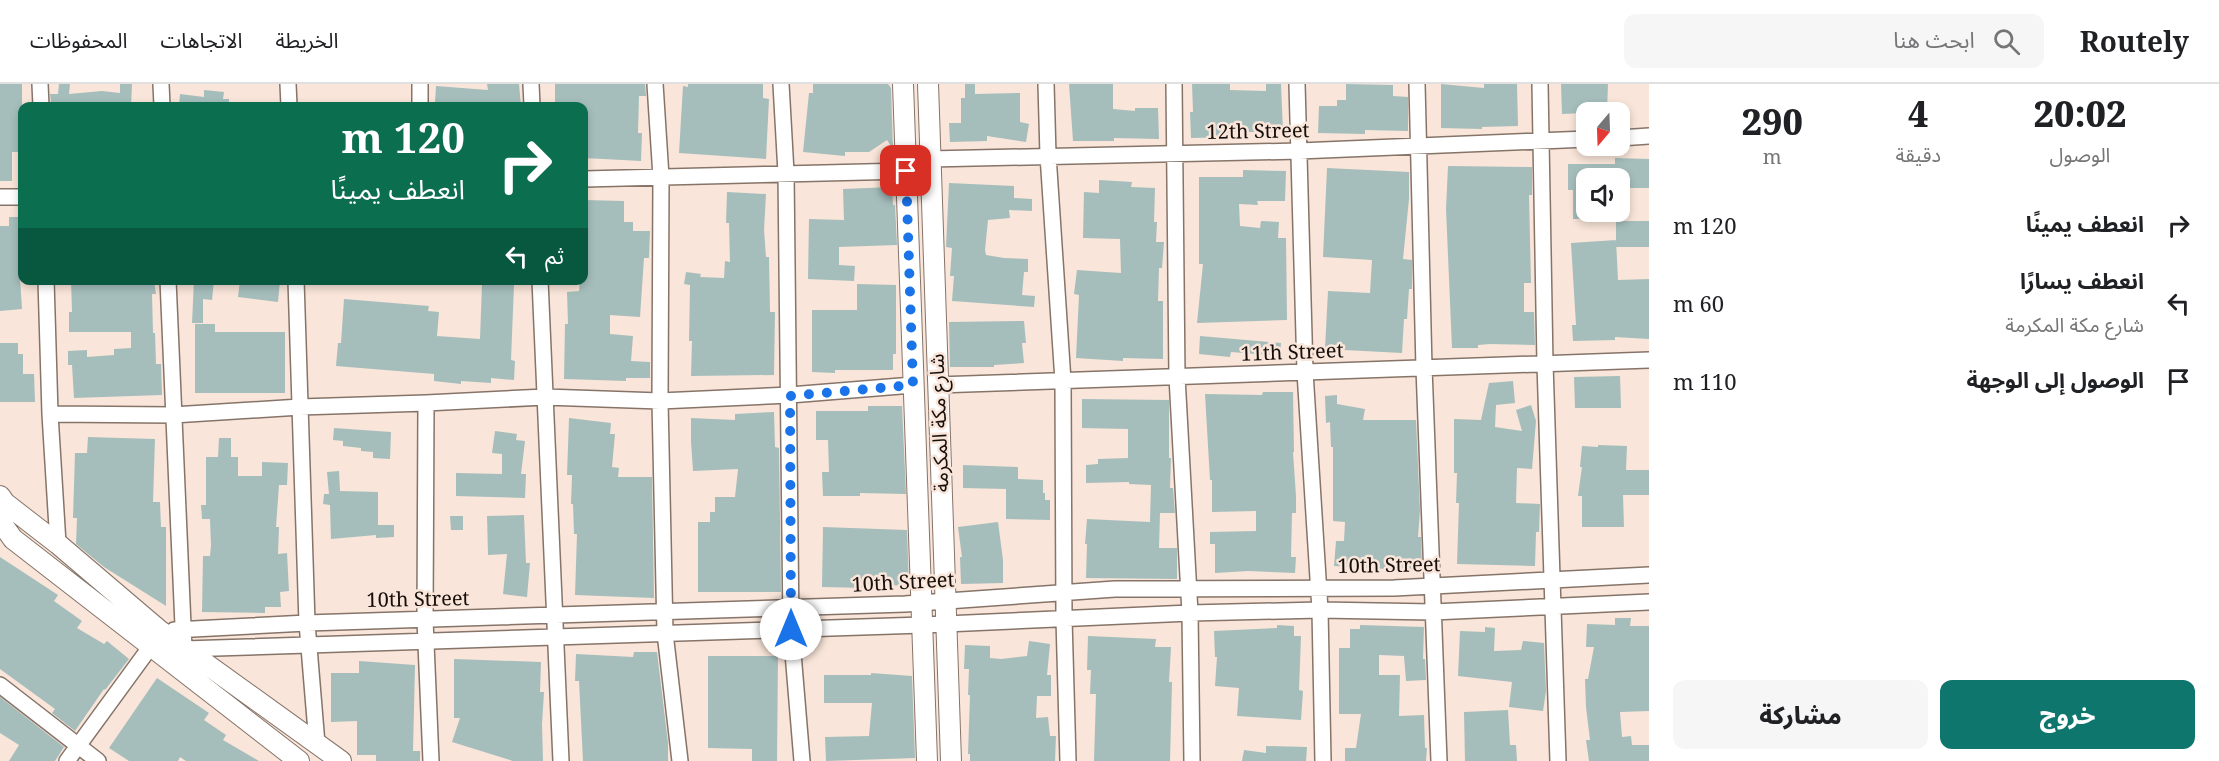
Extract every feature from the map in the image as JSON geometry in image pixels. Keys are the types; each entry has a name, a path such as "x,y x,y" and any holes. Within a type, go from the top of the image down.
{"main road":[{"name":"شارع مكة المكرمة","path":"903,84 927,761"},
{"name":"شارع مكة المكرمة","path":"928,84 951,761"},
{"path":"0,496 5,503 57,544 155,638 299,761"},
{"path":"0,521 13,539 155,638 183,639 340,761"}],"street":[{"path":"40,84 41,102"},
{"path":"161,84 162,102"},
{"path":"288,84 289,102"},
{"path":"420,84 420,102"},
{"path":"531,84 532,102"},
{"path":"656,84 661,177 660,401 665,633 680,761"},
{"path":"781,84 786,173 791,629 802,761"},
{"path":"1046,84 1048,155 1063,381 1064,619 1068,761"},
{"path":"1174,84 1177,377 1190,613 1192,761"},
{"path":"1297,84 1305,372 1320,609 1323,761"},
{"path":"1417,84 1424,368 1439,761"},
{"path":"1540,84 1545,364 1558,761"},
{"path":"1630,137 1649,136"},
{"name":"12th Street","path":"930,159 1299,151 1576,140"},
{"path":"588,178 906,171"},
{"path":"0,197 18,197"},
{"path":"46,285 57,544"},
{"path":"168,285 183,639 309,645 923,625 1190,613 1320,609 1433,612 1649,602"},
{"path":"296,285 307,622 317,744"},
{"path":"540,285 561,761"},
{"name":"11th Street","path":"937,385 1649,360"},
{"path":"50,414 173,415 300,406 545,397 660,401 790,396 913,385"},
{"path":"426,403 425,641 431,761"},
{"name":"10th Street","path":"183,639 307,622 922,603 1115,589 1432,586 1649,575"},
{"path":"67,761 155,638"},
{"path":"0,685 98,761"}],"building":[{"path":"0,84 22,84 22,102 18,102 18,152 12,152 12,181 0,181"},
{"path":"59,84 70,84 69,94 102,91 120,93 120,84 132,84 131,102 51,102 50,94 58,94"},
{"path":"487,84 519,84 521,102 435,102 436,86 488,90"},
{"path":"555,84 645,84 646,96 639,96 638,133 642,133 641,161 588,158 588,102 555,102"},
{"path":"688,84 763,84 763,98 769,99 766,159 679,153 683,86 688,87"},
{"path":"813,84 888,84 891,88 893,149 887,140 869,152 845,152 845,156 803,152 809,93 813,93"},
{"path":"965,84 975,84 975,94 1020,93 1020,122 1029,124 1026,142 987,136 987,141 950,142 949,123 961,123 961,98 965,98"},
{"path":"1069,84 1113,84 1113,109 1135,111 1135,108 1158,108 1159,139 1114,138 1114,141 1073,141"},
{"path":"1192,84 1230,84 1230,90 1266,91 1266,84 1281,84 1283,132 1233,132 1233,137 1191,138"},
{"path":"1346,84 1393,85 1393,96 1408,97 1408,131 1365,130 1365,134 1318,133 1319,106 1337,106 1337,100 1346,100"},
{"path":"1441,84 1484,88 1484,84 1517,84 1518,126 1482,127 1482,129 1441,128"},
{"path":"1561,84 1608,84 1607,102 1576,102 1576,113 1562,114"},
{"path":"204,90 224,92 223,99 229,99 229,102 179,102 180,94 204,97"},
{"path":"1615,158 1649,159 1649,188 1630,188 1630,168 1576,168 1576,219 1573,219 1573,190 1568,190 1568,164 1615,164"},
{"path":"1448,166 1532,167 1532,195 1529,195 1531,283 1524,283 1524,312 1534,312 1535,345 1490,344 1478,345 1478,348 1452,348 1446,209"},
{"path":"1327,168 1409,172 1409,199 1403,259 1412,260 1412,289 1409,289 1407,319 1404,319 1402,353 1325,349 1328,291 1370,293 1372,260 1323,257"},
{"path":"1243,170 1286,171 1285,201 1257,201 1258,205 1239,204 1240,226 1260,228 1261,221 1279,222 1278,238 1286,238 1287,320 1197,323 1203,264 1199,264 1199,177 1243,177"},
{"path":"1099,180 1132,182 1131,187 1155,188 1156,242 1164,242 1162,268 1159,268 1158,301 1163,301 1163,359 1123,358 1123,361 1076,358 1079,295 1074,294 1077,270 1121,273 1120,239 1083,238 1084,192 1099,193"},
{"path":"949,183 1014,186 1014,198 1032,199 1032,211 1009,210 1010,218 988,220 985,250 986,255 1028,259 1028,272 1024,272 1022,295 1035,296 1034,307 952,301 954,276 950,276 952,248 946,247"},
{"path":"892,187 897,245 839,247 839,265 855,266 854,281 808,279 809,219 844,220 843,189"},
{"path":"727,192 766,194 764,230 766,257 769,257 770,312 775,312 774,375 691,376 690,285 684,284 686,272 701,274 700,277 724,278 725,261 730,262 729,223 726,223"},
{"path":"588,200 624,201 624,222 633,222 633,231 650,231 649,258 644,258 640,317 610,315 610,334 633,336 631,361 650,362 650,378 626,378 626,381 564,379 565,324 568,324 567,292 579,291 580,285 588,285"},
{"path":"9,217 18,217 18,285 20,285 22,309 0,311 0,226 9,226"},
{"path":"1649,221 1649,247 1616,247 1616,222"},
{"path":"1616,240 1618,280 1649,279 1649,339 1615,337 1615,340 1573,341 1572,325 1576,325 1571,243"},
{"path":"857,284 896,285 896,354 893,354 893,370 812,372 812,310 857,310"},
{"path":"71,285 155,285 156,294 152,294 153,333 155,333 156,364 161,364 162,395 74,398 72,365 68,365 68,351 87,350 87,357 114,355 114,349 131,348 131,332 69,332 69,312 72,312"},
{"path":"194,285 214,285 212,300 203,299 203,323 192,323"},
{"path":"239,285 280,285 278,302 238,297"},
{"path":"482,285 514,285 511,360 515,361 514,380 491,378 491,383 461,381 461,384 434,381 434,374 336,366 338,343 341,343 344,299 429,306 428,311 439,312 437,336 480,339"},
{"path":"1024,321 1026,343 1022,343 1024,363 994,365 994,367 950,367 949,322"},
{"path":"195,324 215,324 215,332 285,332 285,393 195,393"},
{"path":"1200,336 1281,343 1280,356 1231,352 1230,357 1199,354"},
{"path":"0,343 18,343 18,354 23,354 23,374 34,374 35,402 0,402"},
{"path":"1620,376 1621,408 1575,408 1574,377"},
{"path":"1513,381 1515,403 1496,405 1495,427 1522,431 1516,410 1531,405 1536,421 1532,469 1517,468 1516,503 1540,504 1535,566 1457,564 1459,503 1456,503 1457,473 1454,473 1454,419 1481,420 1489,383"},
{"path":"1263,392 1293,392 1296,513 1292,513 1291,557 1296,557 1295,573 1248,571 1215,573 1215,544 1210,544 1210,532 1256,531 1256,511 1212,512 1212,480 1210,480 1205,394 1262,395"},
{"path":"1337,395 1337,404 1365,409 1363,420 1416,420 1420,510 1418,537 1421,537 1422,571 1334,566 1336,541 1344,541 1345,522 1333,521 1333,447 1331,447 1330,422 1326,423 1325,396"},
{"path":"1082,399 1169,400 1170,488 1173,488 1175,513 1160,513 1159,548 1177,548 1177,579 1086,578 1087,519 1150,522 1151,485 1129,484 1129,482 1086,483 1086,465 1098,464 1098,459 1128,458 1128,429 1082,428"},
{"path":"868,406 902,406 906,494 860,493 860,496 823,496 822,472 829,472 828,440 816,440 816,411 868,411"},
{"path":"774,412 775,447 779,448 781,592 698,592 698,522 710,522 710,512 715,512 715,497 735,497 738,469 693,471 691,418 735,420 735,414"},
{"path":"569,418 611,423 610,434 615,434 612,467 619,468 618,477 652,477 654,598 575,595 577,534 574,534 573,504 571,504 572,475 567,475"},
{"path":"334,428 391,432 390,459 373,458 373,452 343,446 343,441 333,440"},
{"path":"495,431 517,434 516,440 525,441 521,474 526,474 525,498 456,496 456,473 502,474 502,454 492,453"},
{"path":"88,437 155,439 153,502 160,502 161,527 166,527 166,606 104,567 76,544 77,518 73,518 75,453 87,453"},
{"path":"219,438 231,438 231,457 238,457 238,476 262,476 262,462 288,463 287,485 279,485 276,527 279,527 278,554 287,553 289,591 280,592 281,607 265,607 265,613 202,612 203,556 210,556 211,545 210,519 202,519 201,505 206,505 206,457 218,457"},
{"path":"1598,445 1627,446 1626,470 1649,470 1649,495 1623,495 1624,527 1582,527 1582,496 1578,496 1582,446 1598,447"},
{"path":"963,465 1018,467 1018,479 1043,480 1045,500 1050,500 1050,520 1006,519 1006,489 963,488"},
{"path":"339,471 340,491 378,492 378,525 394,525 394,537 376,538 376,535 331,539 330,505 323,504 324,494 329,494 327,472"},
{"path":"524,515 526,563 530,563 527,597 503,594 507,554 488,555 487,516"},
{"path":"450,516 463,516 463,530 451,530"},
{"path":"998,522 1003,560 1003,583 961,584 960,557 962,557 958,527"},
{"path":"823,527 907,530 909,586 868,584 868,588 822,587"},
{"path":"0,557 58,595 54,601 82,621 77,628 104,644 107,641 129,659 104,689 75,731 52,713 55,709 0,669"},
{"path":"1615,618 1631,618 1630,626 1649,626 1649,711 1620,712 1622,737 1631,736 1632,745 1649,745 1649,761 1589,761 1586,740 1590,740 1585,679 1588,679 1594,647 1586,647 1587,624 1615,625"},
{"path":"1277,625 1294,626 1294,636 1301,636 1299,690 1303,691 1301,720 1237,716 1239,688 1215,686 1217,657 1215,657 1214,631 1277,628"},
{"path":"1360,625 1424,627 1423,659 1425,659 1426,680 1406,681 1404,656 1379,655 1379,675 1400,675 1399,716 1424,715 1426,761 1345,761 1345,748 1356,748 1361,714 1339,714 1339,648 1350,648 1350,629 1360,629"},
{"path":"1485,627 1495,628 1494,651 1521,650 1523,641 1544,643 1546,691 1543,711 1509,707 1512,682 1458,676 1460,631 1485,632"},
{"path":"1088,636 1156,639 1155,647 1171,647 1170,761 1094,761 1096,694 1090,694 1091,670 1087,670"},
{"path":"1029,641 1050,644 1047,675 1051,675 1051,696 1037,696 1036,718 1048,717 1050,736 1056,736 1055,761 970,761 970,754 968,754 969,669 964,669 965,645 990,646 990,658 1001,659 1027,656"},
{"path":"634,652 657,652 668,743 668,761 583,761 579,681 575,681 576,654 633,657"},
{"path":"708,656 778,656 777,761 752,761 752,749 708,748"},
{"path":"454,659 541,662 540,692 544,692 543,761 513,761 452,742 460,718 454,718"},
{"path":"359,661 415,665 413,751 420,751 420,761 376,761 376,755 357,755 357,721 331,722 331,673 359,673"},
{"path":"871,673 912,676 915,758 826,761 825,737 869,736 872,703 824,703 824,675 871,675"},
{"path":"157,678 209,713 204,720 226,735 223,740 259,761 186,761 180,757 178,761 129,761 109,748"},
{"path":"0,697 64,747 55,761 9,761 19,745 0,733"},
{"path":"1508,710 1510,745 1516,745 1517,761 1465,761 1464,712"},
{"path":"1266,746 1307,747 1306,761 1242,761 1244,750 1266,753"}],"route":[{"path":"791,629 790,396 913,385 906,171"}]}
